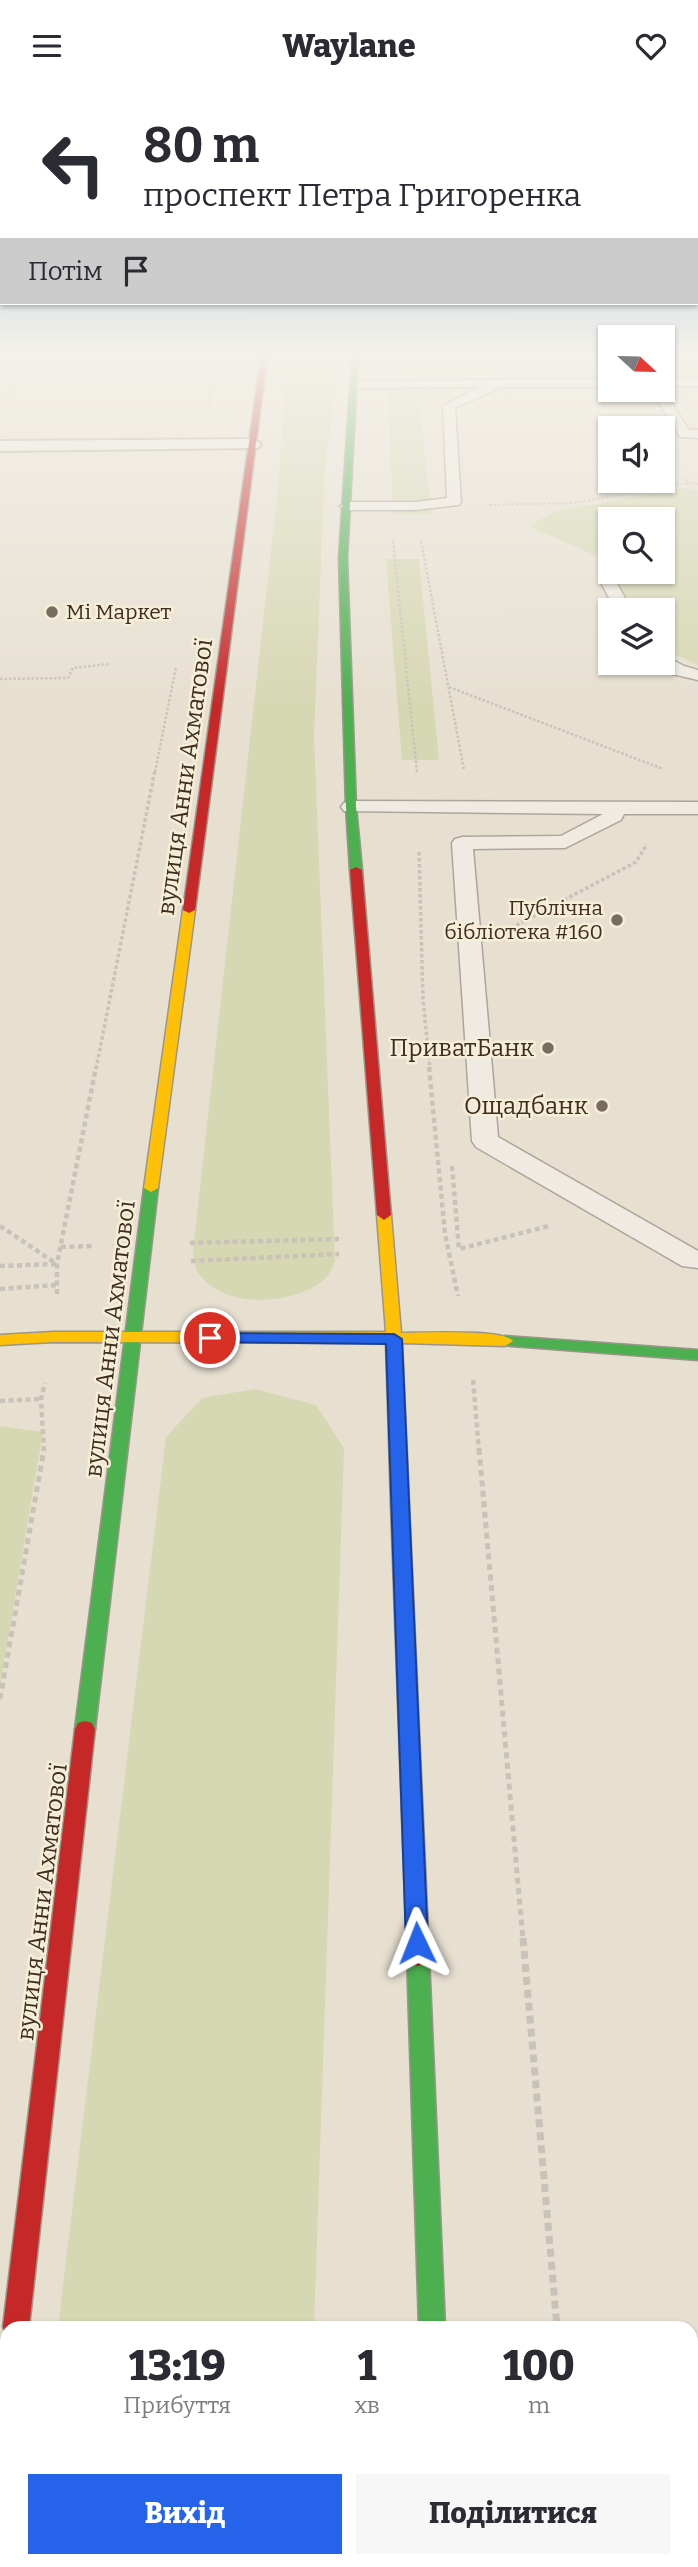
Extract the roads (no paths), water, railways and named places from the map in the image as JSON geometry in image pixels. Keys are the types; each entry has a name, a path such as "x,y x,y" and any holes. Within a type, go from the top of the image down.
{"main road":[{"name":"вулиця Анни Ахматової","path":"17,2321 131,1338 248,474"},
{"path":"349,474 343,558 351,807 394,1339 432,2321"},
{"path":"0,1340 53,1337 469,1338 698,1355"}],"lane":[{"path":"347,506 415,506 454,502 453,474"},
{"path":"675,668 698,675"},
{"path":"351,807 698,808"},
{"path":"613,808 614,816 565,842 462,843 485,1141 692,1260"}],"place":[{"name":"Мі Маркет","path":"52,612"},
{"name":"Публічна бібліотека #160","path":"617,920"},
{"name":"ПриватБанк","path":"548,1048"},
{"name":"Ощадбанк","path":"602,1106"}]}
